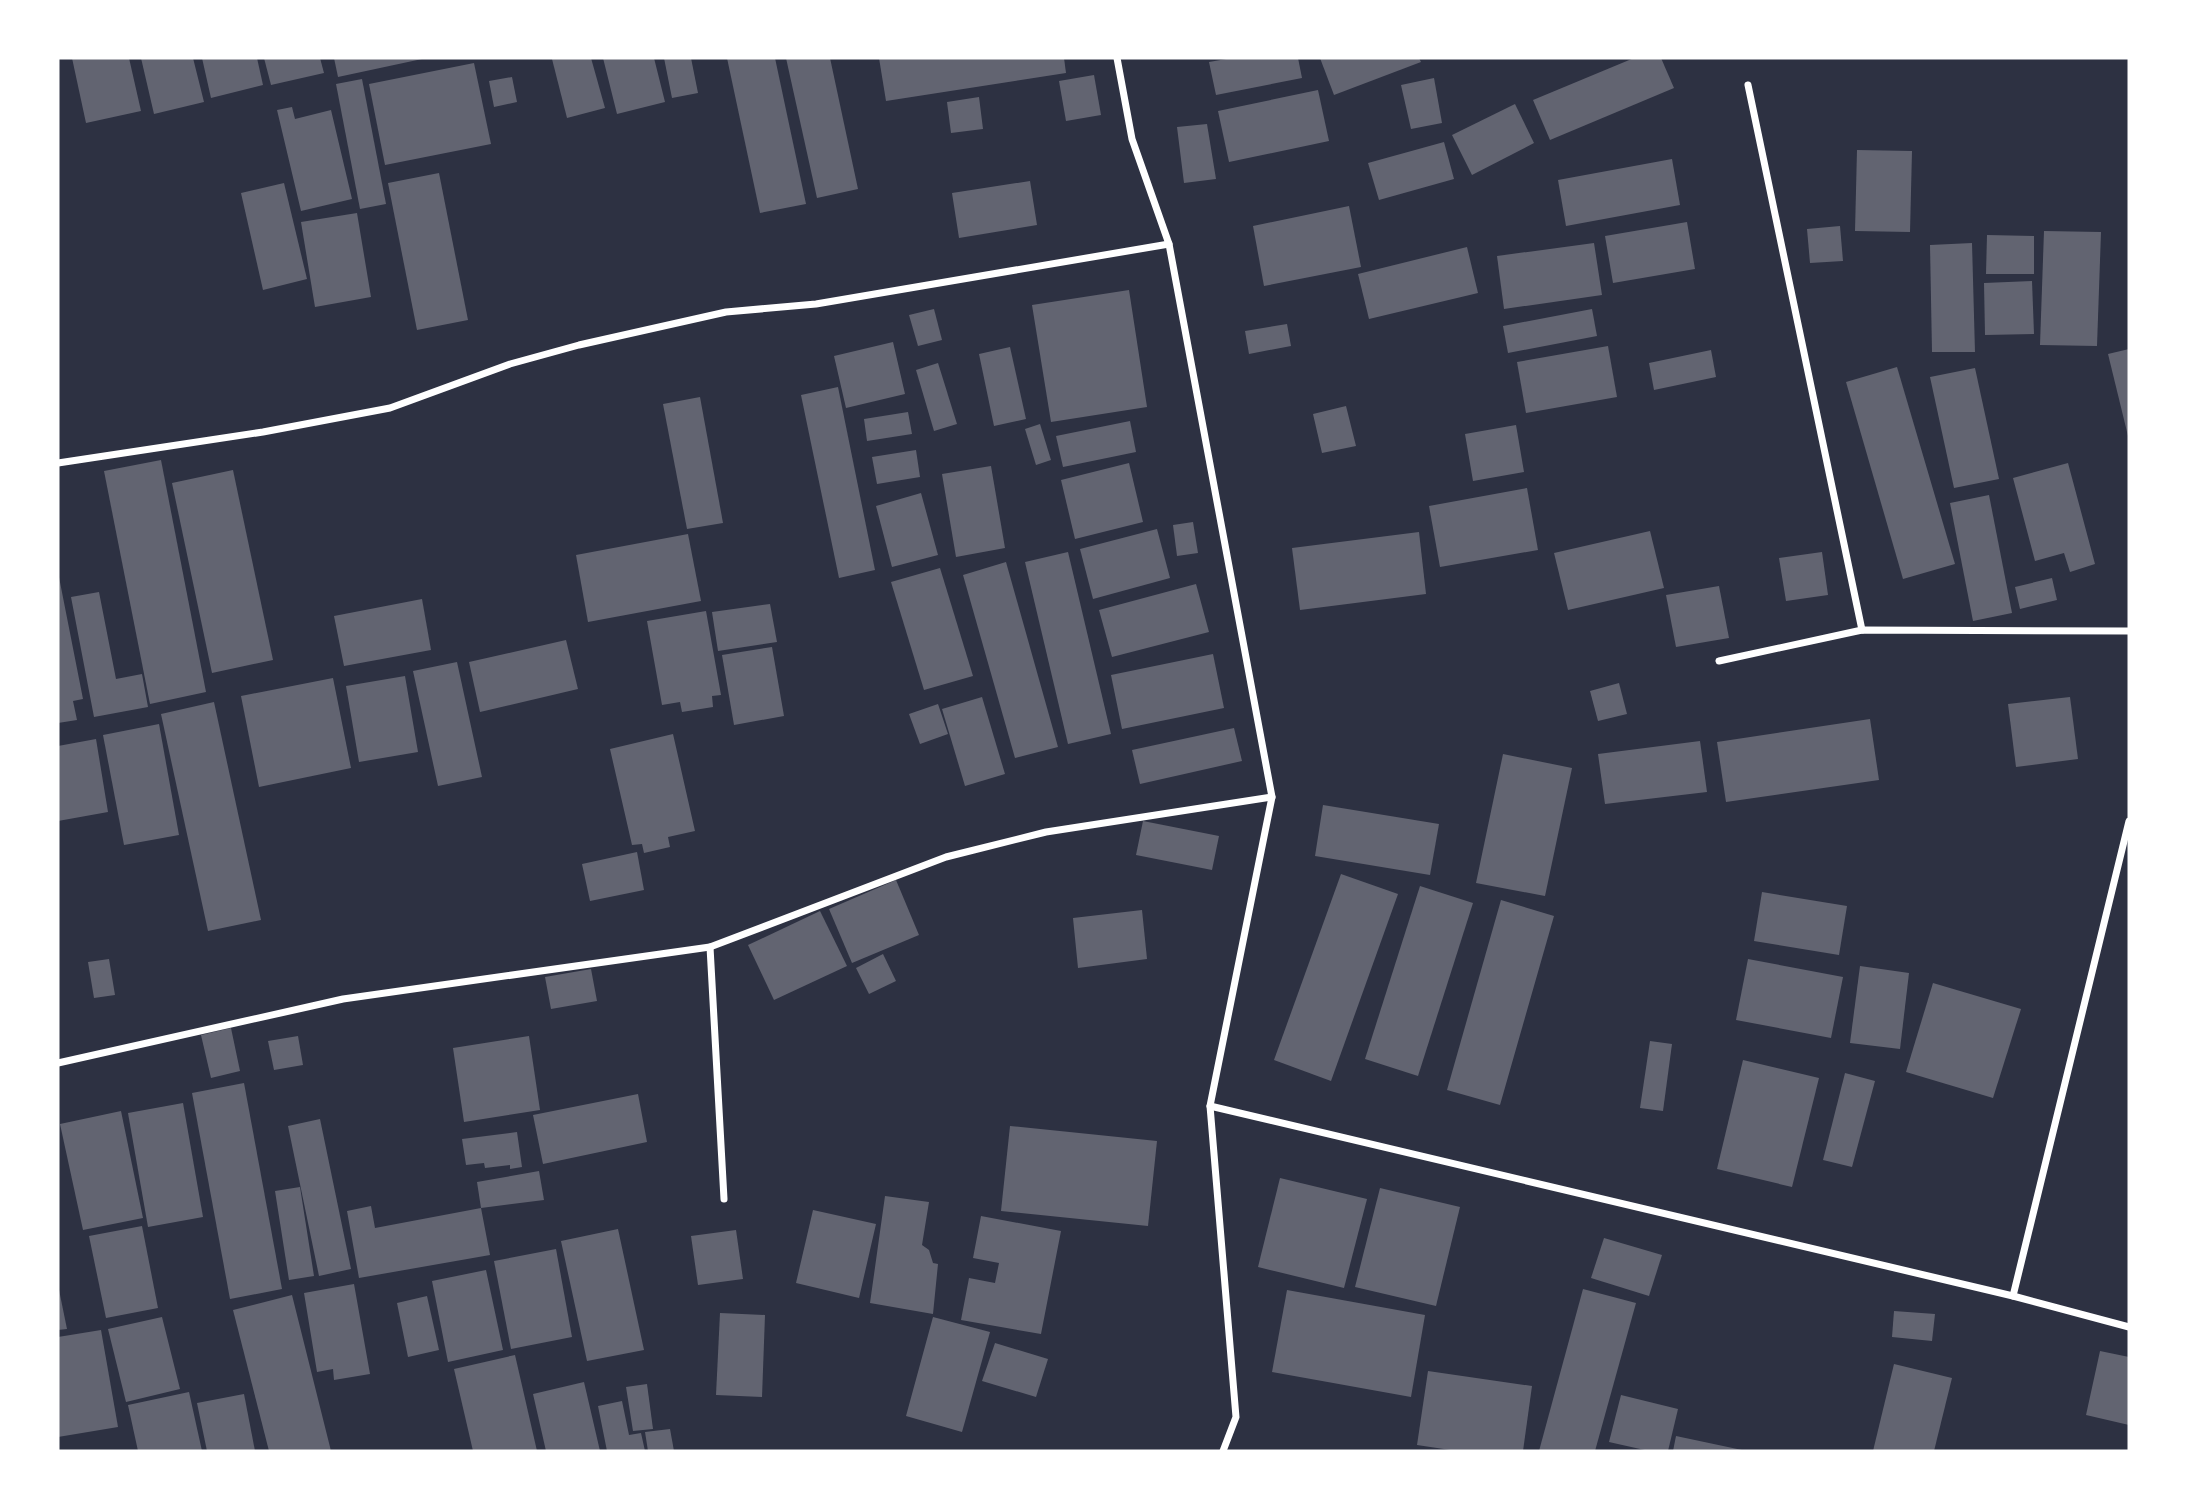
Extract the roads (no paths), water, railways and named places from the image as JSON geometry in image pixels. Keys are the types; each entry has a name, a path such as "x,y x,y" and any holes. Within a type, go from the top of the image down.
{"street":[{"path":"1117,58 1132,139 1169,244 1272,797 1210,1106 1236,1417 1223,1451"},
{"path":"1748,85 1863,630"},
{"path":"58,463 263,432 390,408 510,364 579,345 726,312 816,304 1169,244"},
{"path":"1719,661 1863,630 2129,631"},
{"path":"58,1063 343,999 710,947 946,857 1046,832 1272,797"},
{"path":"2013,1296 2129,821"},
{"path":"710,947 724,1199"},
{"path":"1210,1106 2013,1296 2129,1327"}]}
